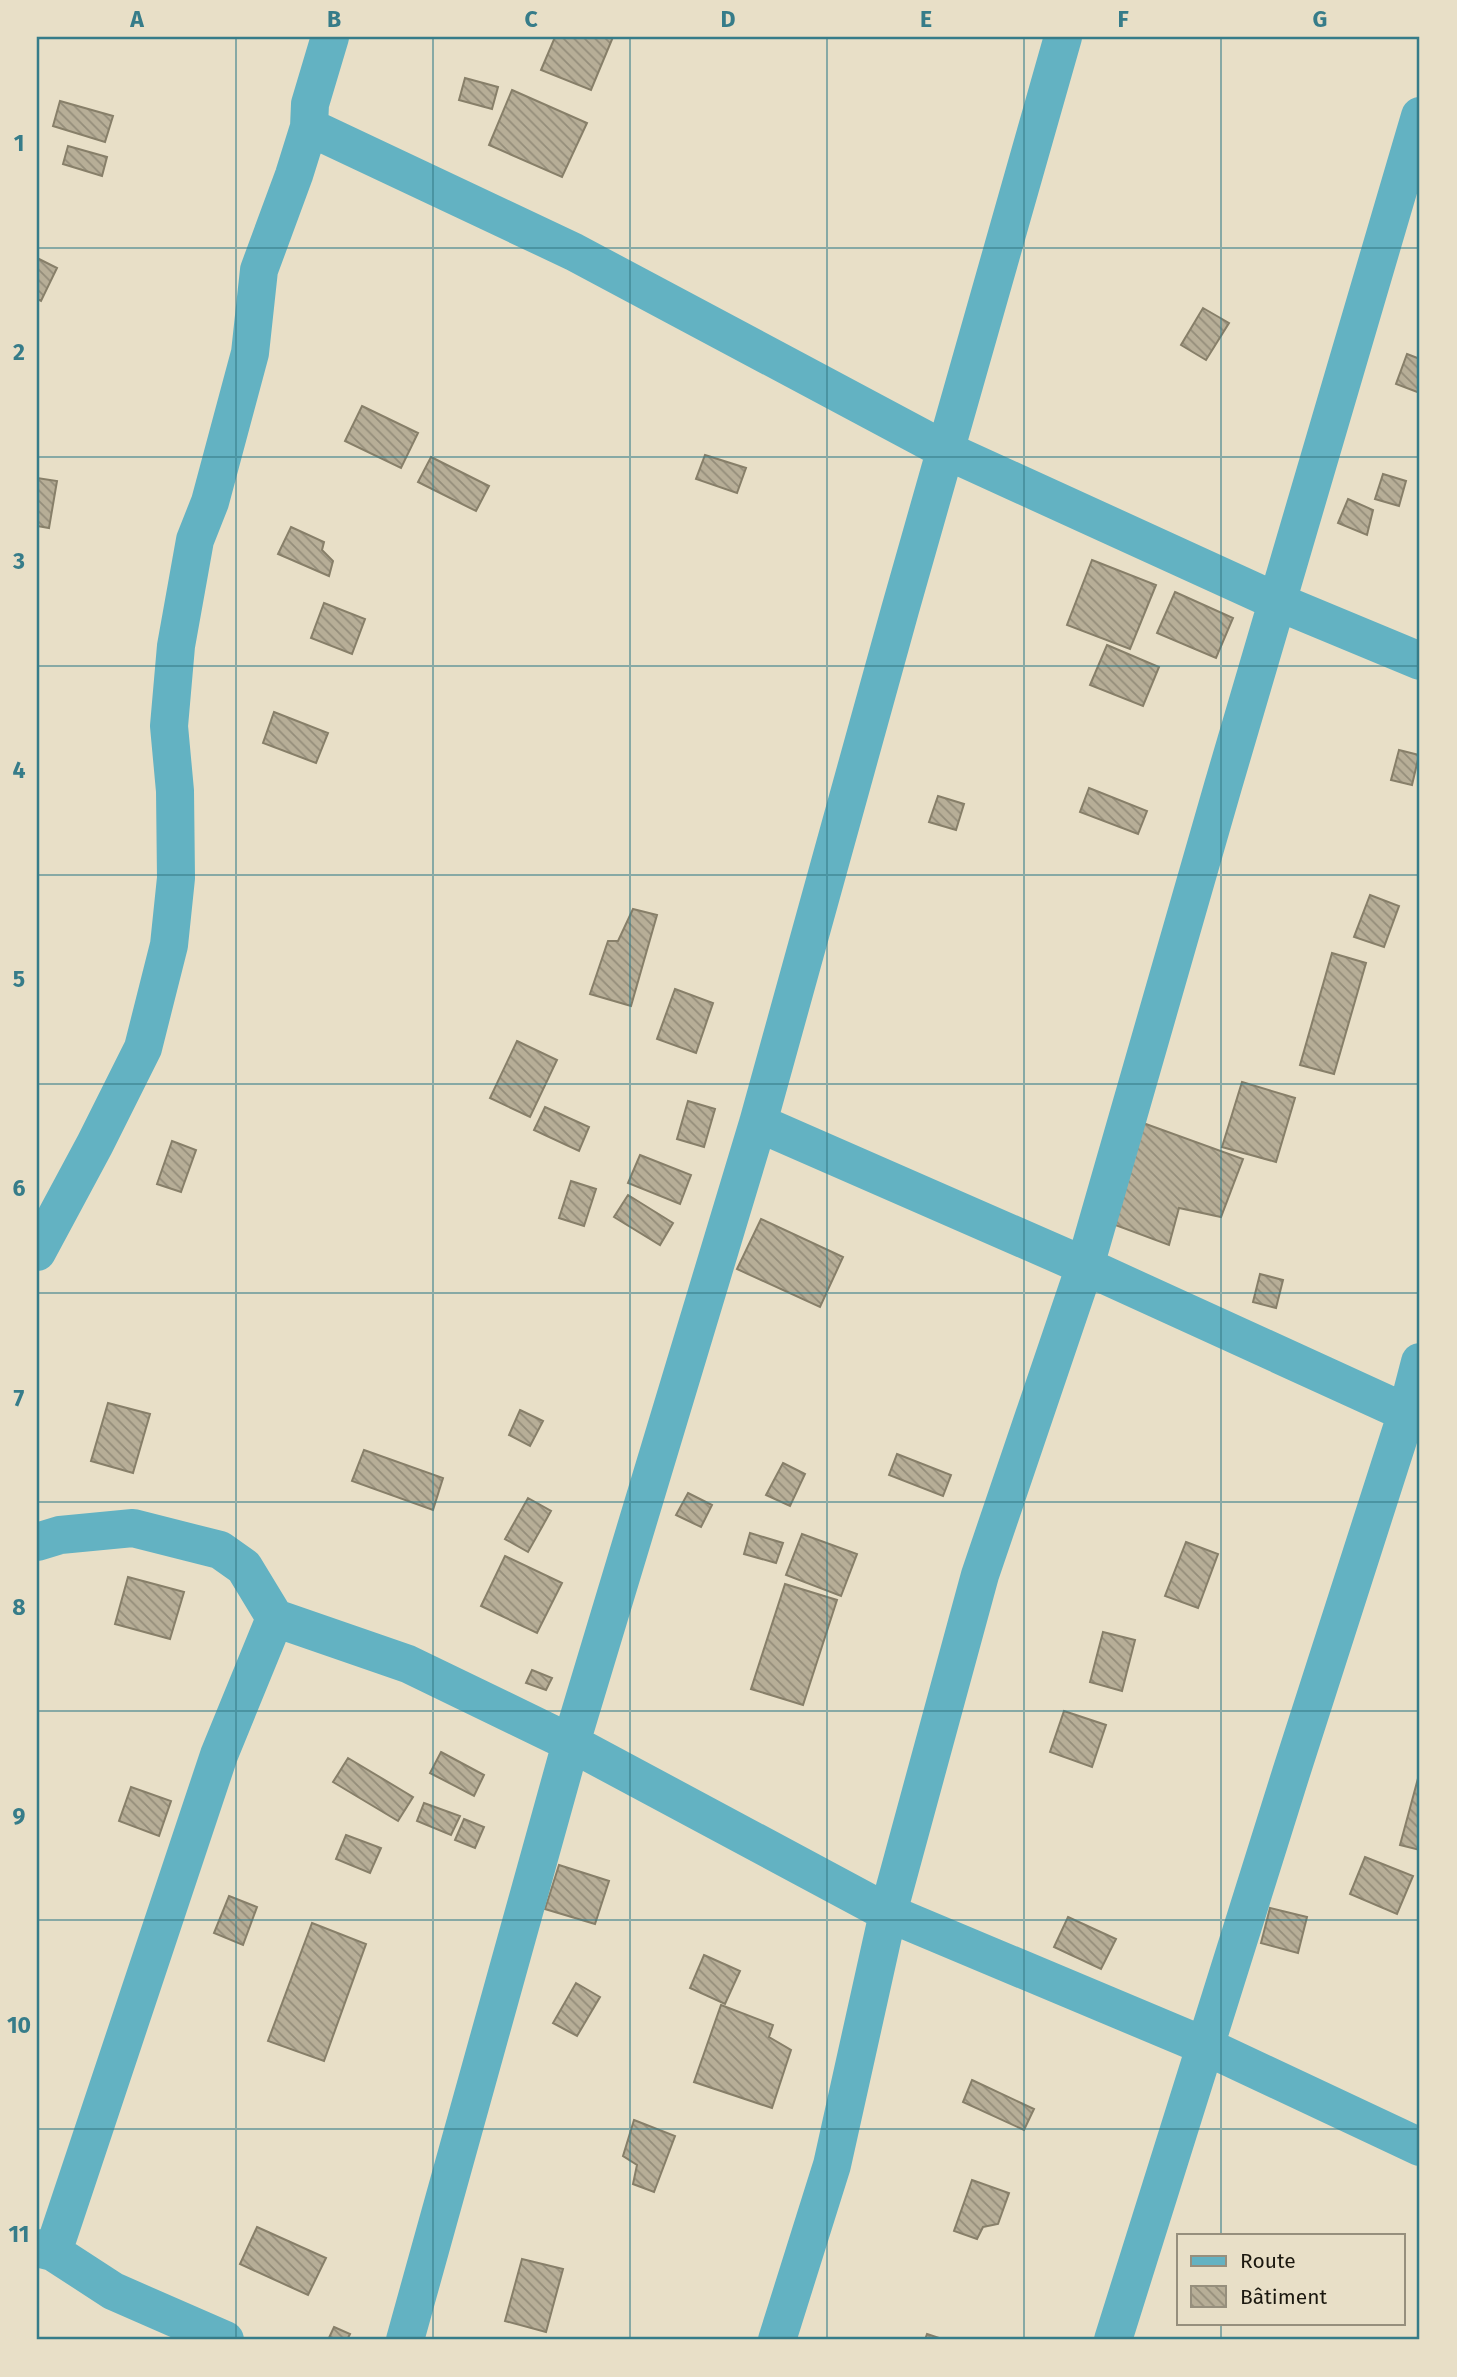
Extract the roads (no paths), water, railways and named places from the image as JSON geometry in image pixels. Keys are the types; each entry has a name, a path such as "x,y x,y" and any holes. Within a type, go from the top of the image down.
{"street":[{"path":"37,1252 144,1048 169,945 176,878 176,791 169,726 176,646 195,540 210,502 250,353 259,270 309,127 310,104 330,37"},
{"path":"405,2340 571,1743 758,1123 1063,37"},
{"path":"777,2340 832,2165 888,1913 979,1575 1085,1266 1420,116"},
{"path":"309,127 574,252 945,450 1278,602 1420,662"},
{"path":"758,1123 1085,1266 1414,1415"},
{"path":"1113,2340 1205,2046 1414,1415 1420,1362"},
{"path":"37,1542 60,1535 133,1528 219,1550 244,1567 275,1618 408,1664 571,1743 888,1913 1205,2046 1420,2147"},
{"path":"225,2340 113,2291 45,2250 219,1755 275,1618"}]}
